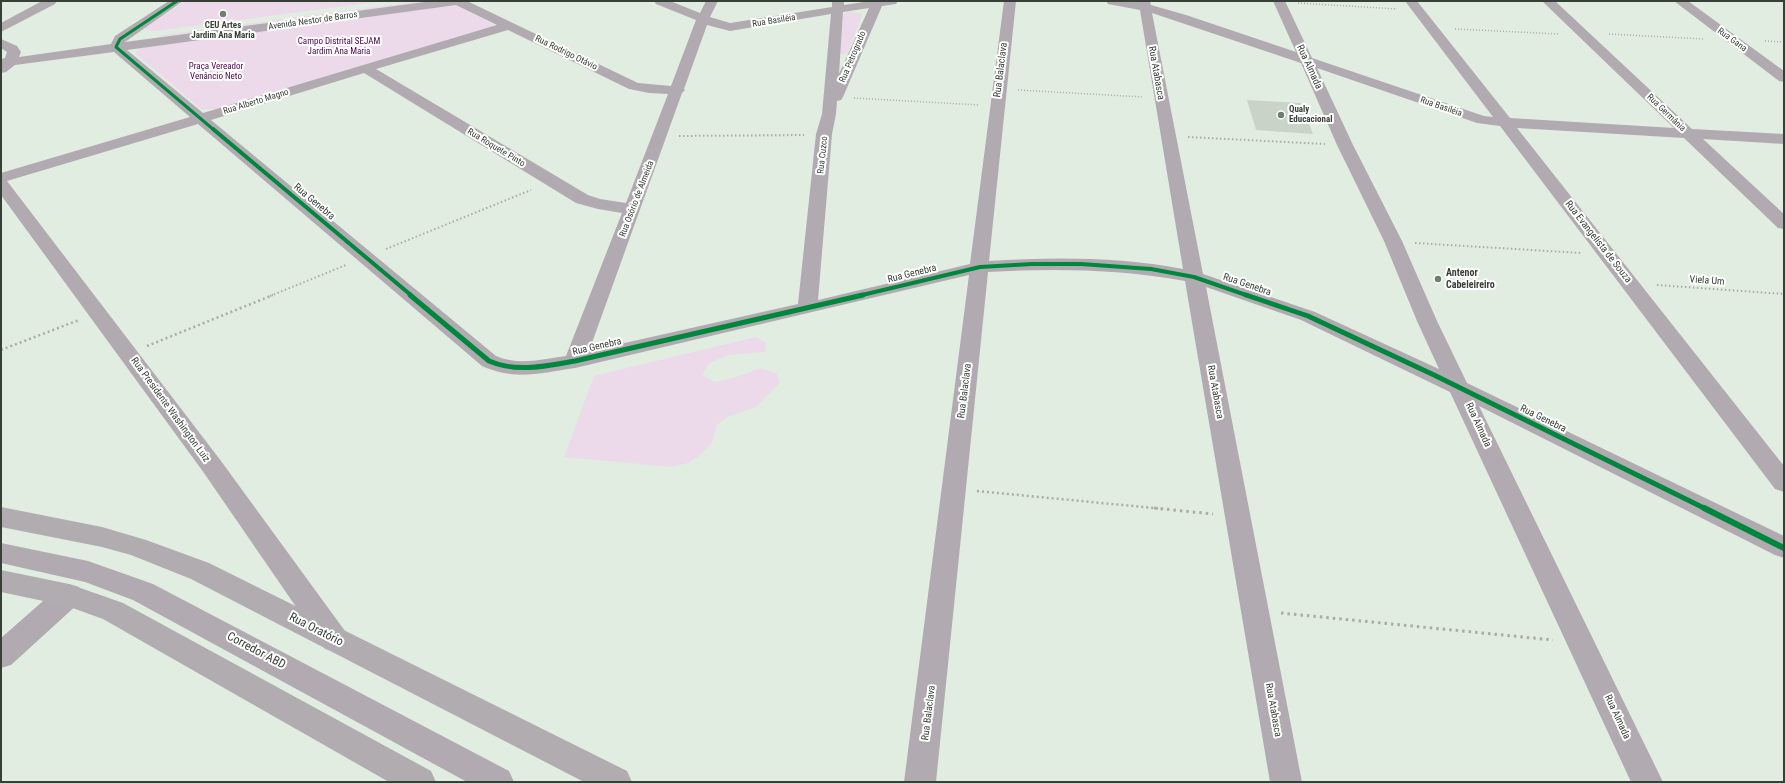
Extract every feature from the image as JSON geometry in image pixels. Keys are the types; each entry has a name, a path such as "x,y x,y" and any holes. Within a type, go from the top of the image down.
{"main road":[{"name":"Rua Oratório","path":"1,517 102,537 167,558 200,571 616,782"},
{"path":"1,581 69,595 113,611 420,782"}],"street":[{"path":"1,16 29,1"},
{"path":"1,28 50,1"},
{"path":"118,43 177,1"},
{"name":"Avenida Nestor de Barros","path":"5,60 402,1"},
{"name":"Avenida Nestor de Barros","path":"118,43 458,1"},
{"name":"Rua Rodrigo Otávio","path":"458,1 634,86 649,89 678,90"},
{"name":"Rua Basiléia","path":"660,1 724,26 742,26 837,6 892,1"},
{"path":"681,9 707,1"},
{"name":"Rua Osório de Almeida","path":"575,361 712,1"},
{"name":"Rua Balaclava","path":"920,782 1010,1"},
{"name":"Rua Basiléia","path":"1112,1 1144,4 1472,117 1506,123 1784,139"},
{"name":"Rua Almada","path":"1280,1 1305,60 1345,145 1393,241 1427,321 1461,389 1648,782"},
{"name":"Rua Germânia","path":"1548,1 1784,224"},
{"name":"Rua Gana","path":"1680,1 1784,78"},
{"name":"Rua Petrogrado","path":"829,114 877,2"},
{"name":"Rua Atabasca","path":"1144,4 1286,782"},
{"name":"Rua Cuzco","path":"807,308 824,134 829,114 837,6"},
{"name":"Rua Evangelista de Souza","path":"1415,6 1784,483"},
{"name":"Rua Alberto Magno","path":"1,178 510,25"},
{"path":"698,37 724,26"},
{"path":"1,43 12,48 5,60"},
{"name":"Rua Genebra","path":"118,43 200,118 489,361 498,365 527,368 575,361 980,267 1018,264 1081,264 1151,269 1194,277 1308,316 1461,389 1784,548"},
{"name":"Rua Roquete Pinto","path":"366,69 552,182 589,202 633,209"},
{"name":"Rua Presidente Washington Luiz","path":"1,184 129,354 300,589 334,640"},
{"name":"Corredor ABD","path":"1,553 88,572 143,592 498,782"},
{"path":"1,656 69,595"}],"path":[{"path":"1280,1 1415,6"},
{"path":"1431,27 1784,42"},
{"path":"999,88 1161,98"},
{"path":"836,98 997,106"},
{"path":"660,136 824,134"},
{"path":"1168,136 1345,145"},
{"path":"129,354 552,182"},
{"path":"1393,241 1606,254"},
{"path":"1,350 98,313"},
{"path":"954,488 1238,517"},
{"path":"1254,610 1581,643"}],"green space":[{"name":"CEU Artes Jardim Ana Maria","path":"185,1 383,1 155,31 145,30 145,28"},
{"path":"420,1 437,1 158,37 163,35"},
{"name":"Praça Vereador Venâncio Neto","path":"449,5 458,6 496,26 217,109 201,109 135,53 140,48"},
{"path":"847,12 861,13 862,16 847,54 840,54 843,15"},
{"path":"756,337 766,343 765,352 729,355 709,363 702,375 715,382 733,378 761,368 776,373 780,382 756,407 727,417 716,426 713,441 699,456 688,463 671,467 564,457 594,376"}],"building":[{"path":"1247,100 1301,103 1313,134 1256,130"}],"cycle path":[{"path":"177,1 120,39 116,47 489,361 498,365 527,369 575,361 980,267 1032,264 1081,264 1151,269 1194,277 1308,316 1434,375 1784,548"}],"place":[{"name":"CEU Artes Jardim Ana Maria","path":"223,14"},
{"name":"Qualy Educacional","path":"1281,115"},
{"name":"Antenor Cabeleireiro","path":"1438,279"}],"park label":[{"name":"Campo Distrital SEJAM Jardim Ana Maria","path":"339,48"}]}
